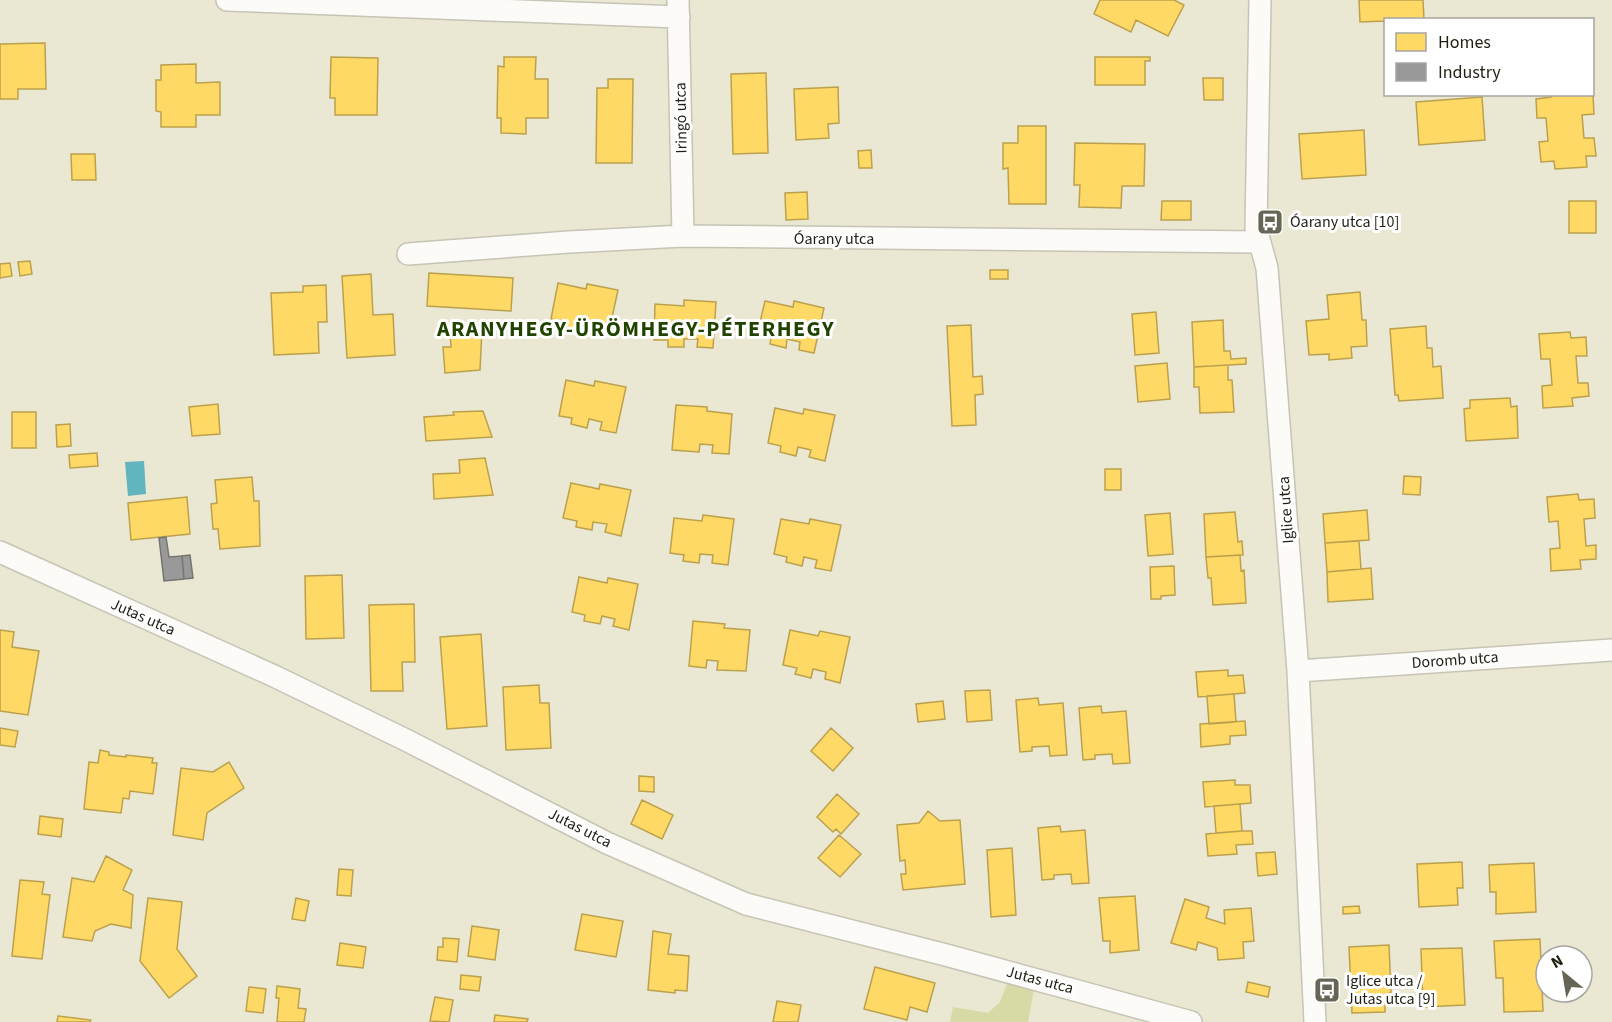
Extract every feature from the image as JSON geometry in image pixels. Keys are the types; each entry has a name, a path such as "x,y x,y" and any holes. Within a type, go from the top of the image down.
{"street":[{"path":"227,0 678,8"},
{"name":"Iglice utca","path":"1260,0 1256,228 1268,268 1298,671 1315,1022"},
{"name":"Iringó utca","path":"678,8 683,236"},
{"name":"Óarany utca","path":"408,254 683,236 1260,242"},
{"name":"Jutas utca","path":"0,552 274,676 406,740 607,843 746,904 946,955 1191,1022"},
{"name":"Doromb utca","path":"1298,671 1612,650"}],"green space":[{"path":"1007,984 1034,989 1028,1022 950,1022 953,1007 988,1013 1000,1002"}],"water":[{"path":"144,461 146,494 128,496 125,462"}],"building: Homes":[{"path":"1100,0 1174,0 1184,5 1168,36 1136,20 1131,32 1094,14"},
{"path":"1359,0 1423,0 1424,18 1384,18 1384,21 1360,22"},
{"path":"45,43 46,89 18,89 18,99 0,99 0,44"},
{"path":"331,57 378,58 377,115 335,115 335,98 330,98"},
{"path":"504,57 536,57 535,79 548,79 548,118 526,118 526,134 501,133 501,118 497,118 498,66 504,67"},
{"path":"1095,57 1150,57 1150,61 1145,61 1145,85 1095,85"},
{"path":"196,64 196,83 220,82 220,115 196,115 196,127 161,127 161,112 156,111 156,80 161,80 161,65"},
{"path":"766,73 768,153 733,154 731,74"},
{"path":"1203,78 1223,78 1223,100 1204,100"},
{"path":"608,79 633,79 632,163 596,163 597,88 608,88"},
{"path":"838,87 839,123 828,124 829,138 796,140 794,89"},
{"path":"1593,96 1594,114 1582,115 1584,138 1594,138 1596,156 1586,156 1587,167 1555,169 1554,161 1541,162 1539,142 1548,141 1546,118 1537,118 1536,99"},
{"path":"1482,97 1485,140 1419,145 1416,102"},
{"path":"1018,126 1046,126 1046,204 1009,204 1008,168 1003,169 1003,143 1018,143"},
{"path":"1364,130 1366,175 1302,179 1299,134"},
{"path":"1075,143 1145,144 1144,186 1122,186 1121,208 1079,207 1080,185 1074,185"},
{"path":"871,150 872,168 859,168 858,151"},
{"path":"71,154 95,154 96,180 72,180"},
{"path":"807,192 808,219 786,220 785,193"},
{"path":"1162,201 1191,201 1191,220 1161,220"},
{"path":"1569,201 1596,201 1596,233 1569,233"},
{"path":"30,261 32,274 20,276 18,262"},
{"path":"10,263 12,276 0,278 0,264"},
{"path":"990,270 1008,270 1008,279 990,279"},
{"path":"429,273 513,278 511,311 427,306"},
{"path":"371,274 373,315 393,314 395,355 347,358 342,276"},
{"path":"558,283 586,289 587,284 618,290 608,336 592,332 594,325 581,322 579,331 563,327 564,321 551,319"},
{"path":"326,285 327,322 318,322 319,353 274,355 271,293 303,292 303,286"},
{"path":"1360,292 1362,320 1366,320 1367,346 1351,347 1352,358 1329,360 1329,354 1309,355 1306,321 1329,319 1327,295"},
{"path":"684,300 716,302 713,348 697,347 698,339 684,339 684,347 668,347 668,340 654,340 655,304 684,306"},
{"path":"765,301 793,307 794,301 824,308 814,353 799,350 800,342 787,339 786,348 770,344 771,338 757,335"},
{"path":"1156,312 1159,353 1135,355 1132,314"},
{"path":"1223,320 1224,351 1230,351 1231,359 1246,358 1246,364 1194,367 1192,322"},
{"path":"971,325 973,377 982,376 983,394 975,395 976,425 952,426 947,326"},
{"path":"1426,326 1427,348 1432,348 1433,367 1441,366 1443,398 1399,401 1398,395 1395,395 1390,329"},
{"path":"482,329 480,370 445,373 443,347 451,347 450,332"},
{"path":"1570,332 1571,338 1586,337 1587,356 1576,356 1578,383 1588,383 1589,396 1572,398 1573,406 1543,408 1542,386 1552,385 1550,359 1541,359 1539,334"},
{"path":"1167,363 1170,399 1138,402 1135,366"},
{"path":"1228,365 1228,380 1232,380 1234,412 1200,413 1199,387 1194,387 1194,367"},
{"path":"566,380 594,386 595,381 626,387 616,433 600,430 602,422 589,419 587,428 571,424 572,418 559,416"},
{"path":"1510,398 1511,407 1517,406 1518,438 1466,441 1464,409 1470,408 1470,400"},
{"path":"218,404 220,434 192,436 189,407"},
{"path":"676,405 707,407 707,411 732,414 729,454 712,453 713,445 700,444 699,452 672,450"},
{"path":"775,408 803,414 804,409 835,415 825,461 809,457 811,450 798,447 796,456 780,452 781,446 768,443"},
{"path":"483,411 492,437 426,441 424,417 454,415 453,412"},
{"path":"12,412 36,412 36,448 12,448"},
{"path":"70,424 71,446 57,447 56,425"},
{"path":"97,453 98,466 70,468 69,455"},
{"path":"485,458 493,495 434,499 433,474 460,473 459,460"},
{"path":"1105,469 1121,469 1121,490 1105,490"},
{"path":"1404,476 1421,477 1420,495 1403,494"},
{"path":"252,477 254,501 259,501 260,546 220,549 218,529 213,529 211,504 217,503 215,480"},
{"path":"571,483 599,489 600,484 631,490 621,536 605,532 607,524 593,522 592,530 576,527 577,521 563,518"},
{"path":"1578,494 1579,500 1594,499 1595,518 1584,519 1586,546 1596,545 1596,559 1580,560 1581,569 1551,571 1550,549 1560,548 1558,521 1549,522 1547,497"},
{"path":"187,497 190,534 131,540 128,503"},
{"path":"1367,510 1369,540 1325,543 1323,514"},
{"path":"1235,512 1238,542 1242,541 1243,555 1206,557 1204,514"},
{"path":"1170,513 1173,554 1148,556 1145,515"},
{"path":"703,515 734,519 728,565 712,563 713,555 700,554 699,563 683,561 684,555 670,553 674,518 702,521"},
{"path":"781,519 809,524 810,519 841,525 831,571 815,568 817,560 804,557 802,566 786,562 787,557 774,554"},
{"path":"1359,541 1361,569 1327,572 1325,543"},
{"path":"1240,555 1241,571 1244,570 1246,603 1213,605 1211,578 1208,578 1206,557"},
{"path":"1174,566 1175,595 1151,599 1150,567"},
{"path":"1371,568 1373,599 1328,602 1327,572"},
{"path":"342,575 344,638 306,639 305,576"},
{"path":"579,577 607,583 608,578 638,584 629,630 613,626 615,619 602,616 600,624 584,621 585,615 572,612"},
{"path":"414,604 415,662 402,662 403,691 371,691 369,605"},
{"path":"693,621 725,624 724,628 750,630 746,671 717,670 718,661 707,660 706,668 689,666"},
{"path":"0,630 14,632 12,647 39,651 28,715 0,711"},
{"path":"790,630 818,636 820,631 850,637 840,683 825,679 826,672 813,669 811,678 795,674 797,668 783,665"},
{"path":"481,634 487,726 447,729 440,637"},
{"path":"1228,670 1228,676 1243,675 1245,693 1198,697 1196,672"},
{"path":"539,685 540,703 549,703 551,748 506,750 503,687"},
{"path":"990,690 992,720 967,722 965,691"},
{"path":"1234,694 1236,722 1209,724 1207,696"},
{"path":"1038,698 1039,705 1063,703 1067,755 1050,756 1049,746 1032,747 1032,751 1020,752 1016,700"},
{"path":"943,701 945,719 918,722 916,704"},
{"path":"1101,706 1102,713 1126,711 1130,763 1113,764 1112,754 1095,755 1095,759 1083,760 1079,708"},
{"path":"1245,721 1246,735 1230,736 1230,744 1201,747 1200,724"},
{"path":"0,728 18,731 15,747 0,745"},
{"path":"831,728 853,748 833,771 811,751"},
{"path":"100,750 109,752 109,755 153,758 152,763 157,763 153,794 130,791 129,799 123,798 121,813 84,809 89,762 98,763"},
{"path":"229,762 244,788 207,813 203,840 173,835 181,768 213,772"},
{"path":"639,776 654,777 654,792 639,791"},
{"path":"1235,780 1235,785 1250,785 1251,803 1205,807 1203,782"},
{"path":"837,794 859,814 841,834 836,829 833,832 817,817"},
{"path":"642,800 673,815 662,839 631,824"},
{"path":"1240,804 1242,831 1216,833 1214,806"},
{"path":"928,811 940,821 960,820 965,884 903,890 901,874 906,874 905,860 900,861 897,825 919,823"},
{"path":"40,816 63,819 61,837 38,834"},
{"path":"1060,826 1061,832 1085,830 1089,883 1072,884 1071,874 1054,875 1054,879 1042,880 1038,828"},
{"path":"1252,831 1253,844 1236,845 1237,854 1208,856 1206,834"},
{"path":"839,835 861,854 840,877 818,858"},
{"path":"1012,848 1016,915 991,917 987,850"},
{"path":"1275,852 1277,874 1258,876 1256,853"},
{"path":"106,856 132,870 123,890 133,895 131,928 111,924 95,931 92,941 63,937 72,878 94,882"},
{"path":"1462,862 1463,888 1457,888 1458,905 1419,907 1417,864"},
{"path":"1534,863 1536,912 1496,914 1496,892 1490,892 1489,865"},
{"path":"339,869 353,870 351,896 337,895"},
{"path":"20,880 44,882 42,894 50,895 42,959 12,956"},
{"path":"1135,896 1139,950 1110,953 1110,941 1103,941 1099,898"},
{"path":"148,898 182,902 177,949 197,976 169,998 140,961"},
{"path":"296,898 309,901 305,921 292,919"},
{"path":"1185,899 1209,907 1206,918 1225,924 1224,910 1251,908 1254,941 1243,942 1244,958 1218,960 1217,948 1198,942 1196,950 1171,943"},
{"path":"1359,906 1360,913 1343,914 1343,907"},
{"path":"582,914 623,921 616,957 575,950"},
{"path":"472,926 499,930 495,960 468,956"},
{"path":"653,931 671,934 668,954 689,956 687,991 675,990 675,993 648,990"},
{"path":"443,938 459,939 457,962 437,960 438,947 443,947"},
{"path":"1540,939 1540,944 1534,944 1534,1004 1543,1004 1543,1011 1504,1012 1503,978 1496,978 1494,941"},
{"path":"340,943 366,947 363,968 337,965"},
{"path":"1389,945 1391,993 1385,994 1385,1012 1352,1013 1349,947"},
{"path":"1462,948 1465,1005 1423,1007 1421,949"},
{"path":"875,967 935,983 927,1012 910,1007 907,1020 864,1009"},
{"path":"461,975 481,977 479,991 460,989"},
{"path":"1248,982 1270,987 1268,997 1246,992"},
{"path":"277,986 300,989 298,1008 306,1009 304,1022 277,1022 279,998 276,998"},
{"path":"249,987 266,989 263,1013 246,1011"},
{"path":"435,997 453,1000 449,1022 430,1021"},
{"path":"777,1001 801,1005 798,1022 773,1022"},
{"path":"495,1015 528,1019 527,1022 494,1022"},
{"path":"58,1016 91,1020 90,1022 57,1022"}],"building: Industry":[{"path":"166,537 169,557 182,556 184,579 164,581 159,538"},
{"path":"190,555 193,578 184,579 182,556"}],"place":[{"name":"Óarany utca [10]","path":"1270,222"},
{"name":"Iglice utca / Jutas utca [9]","path":"1327,990"}],"district":[{"name":"ARANYHEGY-ÜRÖMHEGY-PÉTERHEGY","path":"636,329"}]}
